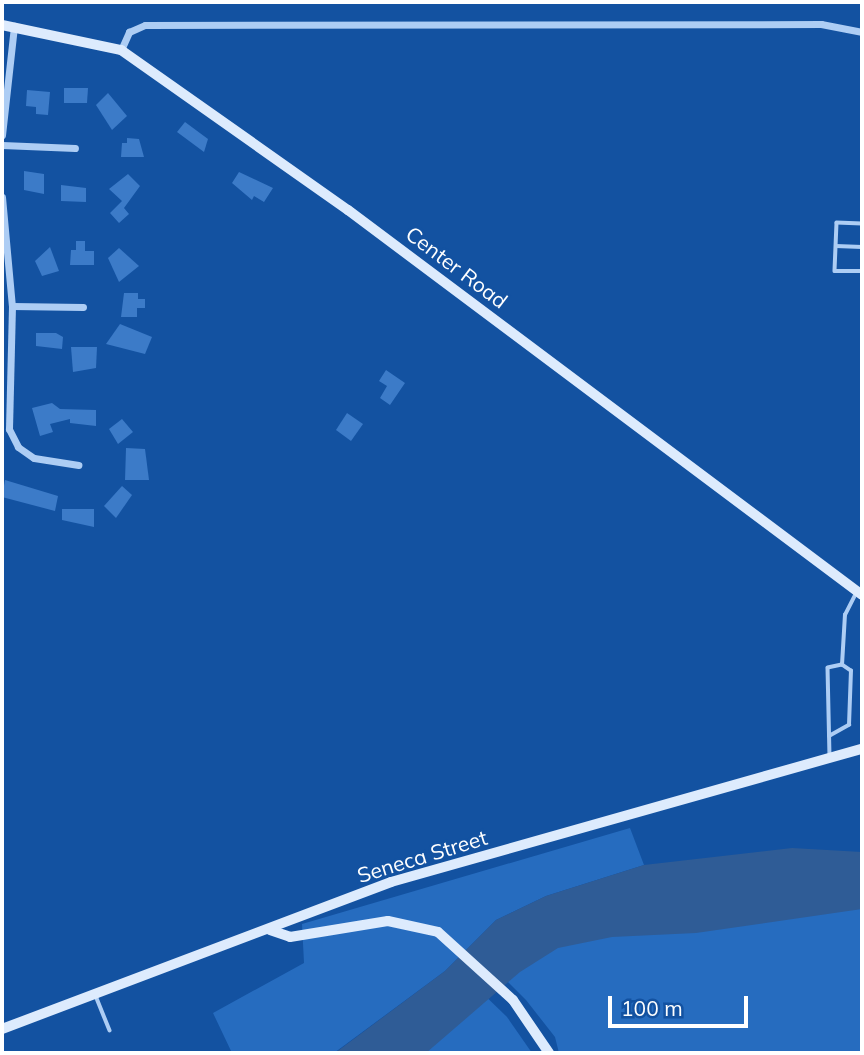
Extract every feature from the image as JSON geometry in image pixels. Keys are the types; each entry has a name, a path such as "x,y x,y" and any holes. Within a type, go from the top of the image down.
{"main road":[{"name":"Center Road","path":"2,25 14,25 121,50 348,210 860,593"},
{"name":"Seneca Street","path":"2,1029 270,930 391,882 862,749"},
{"path":"270,930 290,937 388,921 438,932 513,1000 549,1053"}],"street":[{"path":"121,50 128,32 145,25 821,24 862,32"},
{"path":"2,135 14,25"},
{"path":"2,145 75,148"},
{"path":"2,197 12,306 8,419 12,438 34,458 78,465"},
{"path":"12,306 83,307"}],"lane":[{"path":"862,224 836,223 835,271 862,271"},
{"path":"836,246 862,247"},
{"path":"842,665 845,615 860,593"},
{"path":"830,736 849,725 851,671 842,665 828,668 830,759"},
{"path":"96,994 110,1030"}],"shaded area":[{"path":"630,828 644,865 546,896 496,920 445,971 334,1053 232,1053 213,1013 304,963 302,924"},
{"path":"792,848 862,852 862,909 696,933 612,937 558,948 520,972 426,1053 335,1053 445,971 496,920 546,896 644,865"},
{"path":"862,886 862,1053 559,1053 555,1037 526,1000 494,968 526,942"},
{"path":"474,985 507,1017 532,1053 402,1053"}],"building":[{"path":"64,88 88,88 87,103 64,103"},
{"path":"27,90 50,92 48,115 36,114 36,107 26,106"},
{"path":"108,93 127,116 112,130 96,105"},
{"path":"185,122 208,139 204,152 177,132"},
{"path":"127,138 139,139 144,157 121,157 122,143 127,143"},
{"path":"24,171 44,174 44,194 24,190"},
{"path":"239,172 273,188 264,202 254,196 252,200 232,183"},
{"path":"128,174 140,186 124,208 129,214 119,223 110,213 122,201 109,189"},
{"path":"61,185 86,188 86,202 61,201"},
{"path":"76,241 85,241 85,251 94,251 94,265 70,265 71,250 76,250"},
{"path":"50,247 59,271 42,276 35,261"},
{"path":"119,248 139,266 119,282 108,258"},
{"path":"124,293 138,293 138,299 145,299 145,308 137,308 137,317 121,317"},
{"path":"120,324 152,337 145,354 106,344"},
{"path":"36,333 56,333 63,337 62,349 36,346"},
{"path":"71,347 97,347 96,368 73,372"},
{"path":"386,370 405,383 390,405 380,398 387,386 379,381"},
{"path":"52,403 60,409 96,410 96,426 70,423 70,419 50,424 53,432 40,436 32,408"},
{"path":"347,413 363,424 351,441 336,430"},
{"path":"122,419 133,432 118,444 109,429"},
{"path":"126,448 145,449 149,480 125,480"},
{"path":"5,480 58,496 55,511 2,497"},
{"path":"122,486 132,495 116,518 104,506"},
{"path":"62,509 94,509 94,527 62,520"}]}
